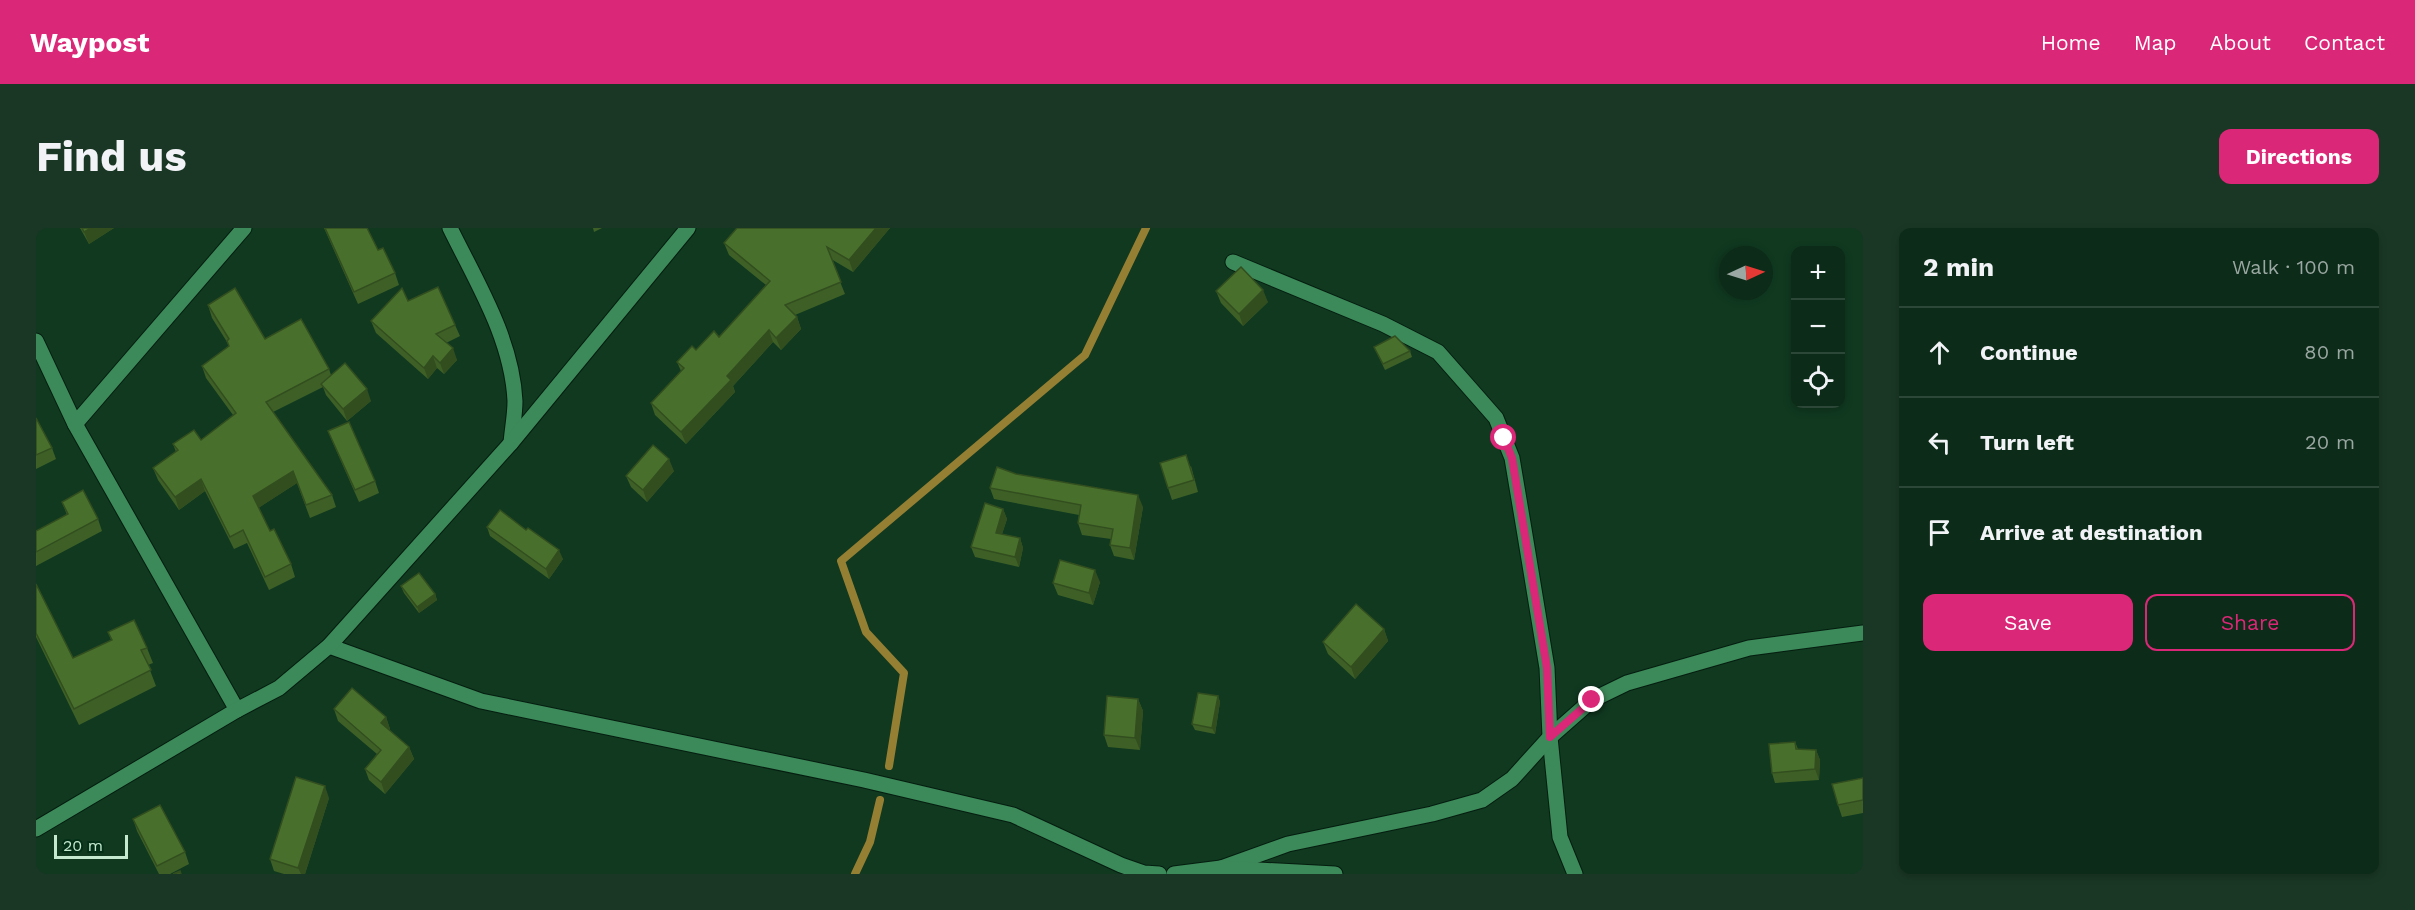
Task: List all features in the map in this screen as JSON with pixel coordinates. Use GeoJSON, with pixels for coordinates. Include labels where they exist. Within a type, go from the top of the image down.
{"type":"FeatureCollection","features":[{"type":"Feature","properties":{"kind":"street"},"geometry":{"type":"LineString","coordinates":[[75,424],[244,228]]}},
{"type":"Feature","properties":{"kind":"street"},"geometry":{"type":"LineString","coordinates":[[450,228],[496,320],[510,366],[515,402],[511,443]]}},
{"type":"Feature","properties":{"kind":"street"},"geometry":{"type":"LineString","coordinates":[[36,829],[237,710],[279,688],[329,646],[511,443],[688,228]]}},
{"type":"Feature","properties":{"kind":"street"},"geometry":{"type":"LineString","coordinates":[[1233,262],[1383,324],[1438,352],[1496,418],[1512,458],[1547,668],[1550,737],[1560,837],[1575,874]]}},
{"type":"Feature","properties":{"kind":"street"},"geometry":{"type":"LineString","coordinates":[[36,341],[75,424],[237,710]]}},
{"type":"Feature","properties":{"kind":"street"},"geometry":{"type":"LineString","coordinates":[[1221,868],[1288,844],[1431,814],[1482,800],[1512,779],[1550,737],[1592,700],[1627,683],[1749,648],[1863,633]]}},
{"type":"Feature","properties":{"kind":"street"},"geometry":{"type":"LineString","coordinates":[[329,646],[481,701],[864,780],[1013,815],[1121,865],[1144,873],[1159,874]]}},
{"type":"Feature","properties":{"kind":"street"},"geometry":{"type":"LineString","coordinates":[[1174,874],[1221,868],[1335,874]]}},
{"type":"Feature","properties":{"kind":"building"},"geometry":{"type":"Polygon","coordinates":[[[325,228],[367,228],[378,250],[383,248],[395,273],[354,292],[325,228]]]}},
{"type":"Feature","properties":{"kind":"building"},"geometry":{"type":"Polygon","coordinates":[[[737,228],[876,228],[849,260],[827,247],[841,282],[785,305],[797,317],[776,338],[769,330],[727,376],[731,380],[681,432],[651,403],[684,368],[677,362],[692,346],[696,350],[714,331],[719,337],[770,281],[724,243],[737,228]]]}},
{"type":"Feature","properties":{"kind":"building"},"geometry":{"type":"Polygon","coordinates":[[[1241,267],[1263,290],[1239,314],[1216,291],[1241,267]]]}},
{"type":"Feature","properties":{"kind":"building"},"geometry":{"type":"Polygon","coordinates":[[[438,287],[455,325],[436,334],[453,348],[440,363],[433,356],[424,368],[371,321],[402,288],[408,301],[438,287]]]}},
{"type":"Feature","properties":{"kind":"building"},"geometry":{"type":"Polygon","coordinates":[[[235,288],[265,339],[301,319],[329,369],[266,402],[332,495],[306,505],[293,471],[253,496],[270,531],[274,529],[291,564],[265,577],[243,530],[230,537],[201,479],[175,497],[153,468],[178,450],[173,444],[194,430],[201,440],[236,413],[202,366],[229,346],[227,341],[229,339],[208,305],[235,288]]]}},
{"type":"Feature","properties":{"kind":"building"},"geometry":{"type":"Polygon","coordinates":[[[1395,336],[1410,351],[1383,364],[1374,347],[1395,336]]]}},
{"type":"Feature","properties":{"kind":"building"},"geometry":{"type":"Polygon","coordinates":[[[345,363],[367,389],[343,409],[321,384],[345,363]]]}},
{"type":"Feature","properties":{"kind":"building"},"geometry":{"type":"Polygon","coordinates":[[[36,418],[52,448],[36,455],[36,418]]]}},
{"type":"Feature","properties":{"kind":"building"},"geometry":{"type":"Polygon","coordinates":[[[349,422],[375,481],[355,490],[328,431],[349,422]]]}},
{"type":"Feature","properties":{"kind":"building"},"geometry":{"type":"Polygon","coordinates":[[[653,445],[669,459],[643,490],[626,476],[653,445]]]}},
{"type":"Feature","properties":{"kind":"building"},"geometry":{"type":"Polygon","coordinates":[[[1186,455],[1194,480],[1168,488],[1160,463],[1186,455]]]}},
{"type":"Feature","properties":{"kind":"building"},"geometry":{"type":"Polygon","coordinates":[[[997,467],[1016,474],[1138,495],[1130,548],[1110,545],[1113,529],[1078,523],[1081,505],[990,488],[997,467]]]}},
{"type":"Feature","properties":{"kind":"building"},"geometry":{"type":"Polygon","coordinates":[[[83,490],[98,519],[36,552],[36,531],[68,514],[62,502],[83,490]]]}},
{"type":"Feature","properties":{"kind":"building"},"geometry":{"type":"Polygon","coordinates":[[[985,503],[1003,509],[996,533],[1020,538],[1015,557],[971,547],[985,503]]]}},
{"type":"Feature","properties":{"kind":"building"},"geometry":{"type":"Polygon","coordinates":[[[500,510],[526,530],[528,528],[559,550],[546,569],[487,527],[500,510]]]}},
{"type":"Feature","properties":{"kind":"building"},"geometry":{"type":"Polygon","coordinates":[[[1060,560],[1095,570],[1089,593],[1053,583],[1060,560]]]}},
{"type":"Feature","properties":{"kind":"building"},"geometry":{"type":"Polygon","coordinates":[[[419,573],[435,594],[417,607],[401,586],[419,573]]]}},
{"type":"Feature","properties":{"kind":"building"},"geometry":{"type":"Polygon","coordinates":[[[36,584],[73,658],[112,640],[108,632],[134,620],[147,648],[141,650],[151,670],[74,709],[36,633],[36,584]]]}},
{"type":"Feature","properties":{"kind":"building"},"geometry":{"type":"Polygon","coordinates":[[[1356,604],[1384,629],[1351,667],[1323,642],[1356,604]]]}},
{"type":"Feature","properties":{"kind":"building"},"geometry":{"type":"Polygon","coordinates":[[[352,688],[386,717],[381,723],[409,747],[381,782],[365,769],[381,750],[334,709],[352,688]]]}},
{"type":"Feature","properties":{"kind":"building"},"geometry":{"type":"Polygon","coordinates":[[[1198,693],[1218,696],[1212,728],[1192,724],[1198,693]]]}},
{"type":"Feature","properties":{"kind":"building"},"geometry":{"type":"Polygon","coordinates":[[[1107,696],[1138,699],[1135,738],[1104,735],[1107,696]]]}},
{"type":"Feature","properties":{"kind":"building"},"geometry":{"type":"Polygon","coordinates":[[[1795,742],[1796,749],[1816,750],[1815,769],[1772,773],[1769,744],[1795,742]]]}},
{"type":"Feature","properties":{"kind":"building"},"geometry":{"type":"Polygon","coordinates":[[[296,777],[325,786],[298,868],[270,859],[296,777]]]}},
{"type":"Feature","properties":{"kind":"building"},"geometry":{"type":"Polygon","coordinates":[[[1863,778],[1863,800],[1838,805],[1832,784],[1863,778]]]}},
{"type":"Feature","properties":{"kind":"building"},"geometry":{"type":"Polygon","coordinates":[[[160,805],[185,852],[157,866],[133,819],[160,805]]]}},
{"type":"Feature","properties":{"kind":"waterway"},"geometry":{"type":"LineString","coordinates":[[889,766],[904,673],[866,632],[841,561],[1085,355],[1146,228]]}},
{"type":"Feature","properties":{"kind":"waterway"},"geometry":{"type":"LineString","coordinates":[[855,874],[870,842],[880,800]]}},
{"type":"Feature","properties":{"kind":"route"},"geometry":{"type":"LineString","coordinates":[[1504,438],[1512,458],[1547,668],[1550,737],[1592,700]]}}]}
